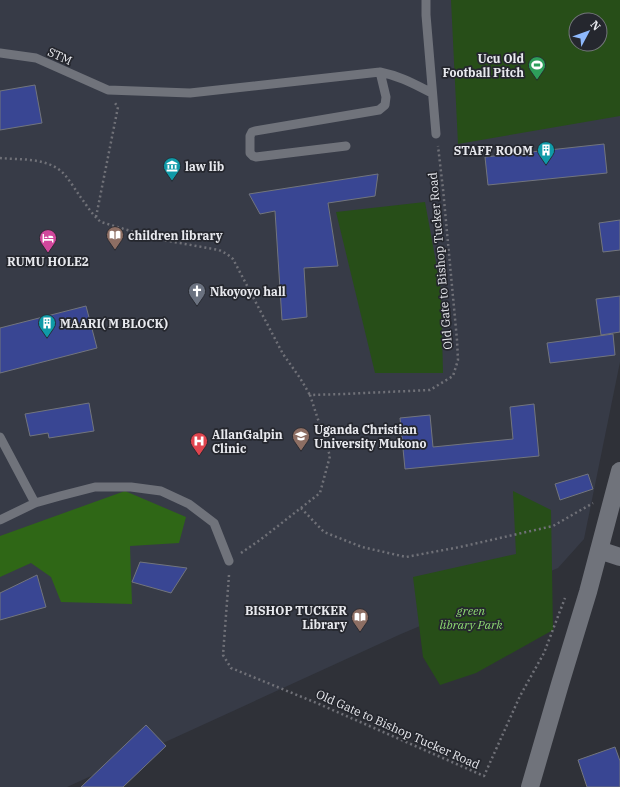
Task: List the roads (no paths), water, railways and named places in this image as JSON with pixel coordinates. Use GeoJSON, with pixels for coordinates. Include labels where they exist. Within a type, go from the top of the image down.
{"type":"FeatureCollection","features":[{"type":"Feature","properties":{"kind":"street"},"geometry":{"type":"LineString","coordinates":[[530,787],[588,592],[620,471]]}},
{"type":"Feature","properties":{"kind":"street"},"geometry":{"type":"LineString","coordinates":[[599,550],[620,557]]}},
{"type":"Feature","properties":{"kind":"lane"},"geometry":{"type":"LineString","coordinates":[[426,0],[436,134]]}},
{"type":"Feature","properties":{"kind":"lane","name":"STM"},"geometry":{"type":"LineString","coordinates":[[0,54],[36,58],[108,90],[190,92],[380,72]]}},
{"type":"Feature","properties":{"kind":"lane"},"geometry":{"type":"LineString","coordinates":[[346,146],[256,158],[250,153],[250,136],[252,132],[255,131],[379,110],[385,105],[386,97],[380,72],[407,80],[432,93]]}},
{"type":"Feature","properties":{"kind":"lane"},"geometry":{"type":"LineString","coordinates":[[0,437],[35,503]]}},
{"type":"Feature","properties":{"kind":"lane"},"geometry":{"type":"LineString","coordinates":[[0,520],[35,503],[95,487],[131,487],[161,491],[189,504],[214,524],[229,561]]}},
{"type":"Feature","properties":{"kind":"place","name":"Ucu Old Football Pitch"},"geometry":{"type":"Point","coordinates":[537,80]}},
{"type":"Feature","properties":{"kind":"place","name":"STAFF ROOM"},"geometry":{"type":"Point","coordinates":[546,165]}},
{"type":"Feature","properties":{"kind":"place","name":"law lib"},"geometry":{"type":"Point","coordinates":[172,181]}},
{"type":"Feature","properties":{"kind":"place","name":"children library"},"geometry":{"type":"Point","coordinates":[115,250]}},
{"type":"Feature","properties":{"kind":"place","name":"RUMU HOLE2"},"geometry":{"type":"Point","coordinates":[48,253]}},
{"type":"Feature","properties":{"kind":"place","name":"Nkoyoyo hall"},"geometry":{"type":"Point","coordinates":[197,306]}},
{"type":"Feature","properties":{"kind":"place","name":"MAARI( M BLOCK)"},"geometry":{"type":"Point","coordinates":[47,338]}},
{"type":"Feature","properties":{"kind":"place","name":"Uganda Christian University Mukono"},"geometry":{"type":"Point","coordinates":[301,451]}},
{"type":"Feature","properties":{"kind":"place","name":"AllanGalpin Clinic"},"geometry":{"type":"Point","coordinates":[199,456]}},
{"type":"Feature","properties":{"kind":"place","name":"BISHOP TUCKER Library"},"geometry":{"type":"Point","coordinates":[360,632]}},
{"type":"Feature","properties":{"kind":"park label","name":"green library Park"},"geometry":{"type":"Point","coordinates":[471,617]}}]}
